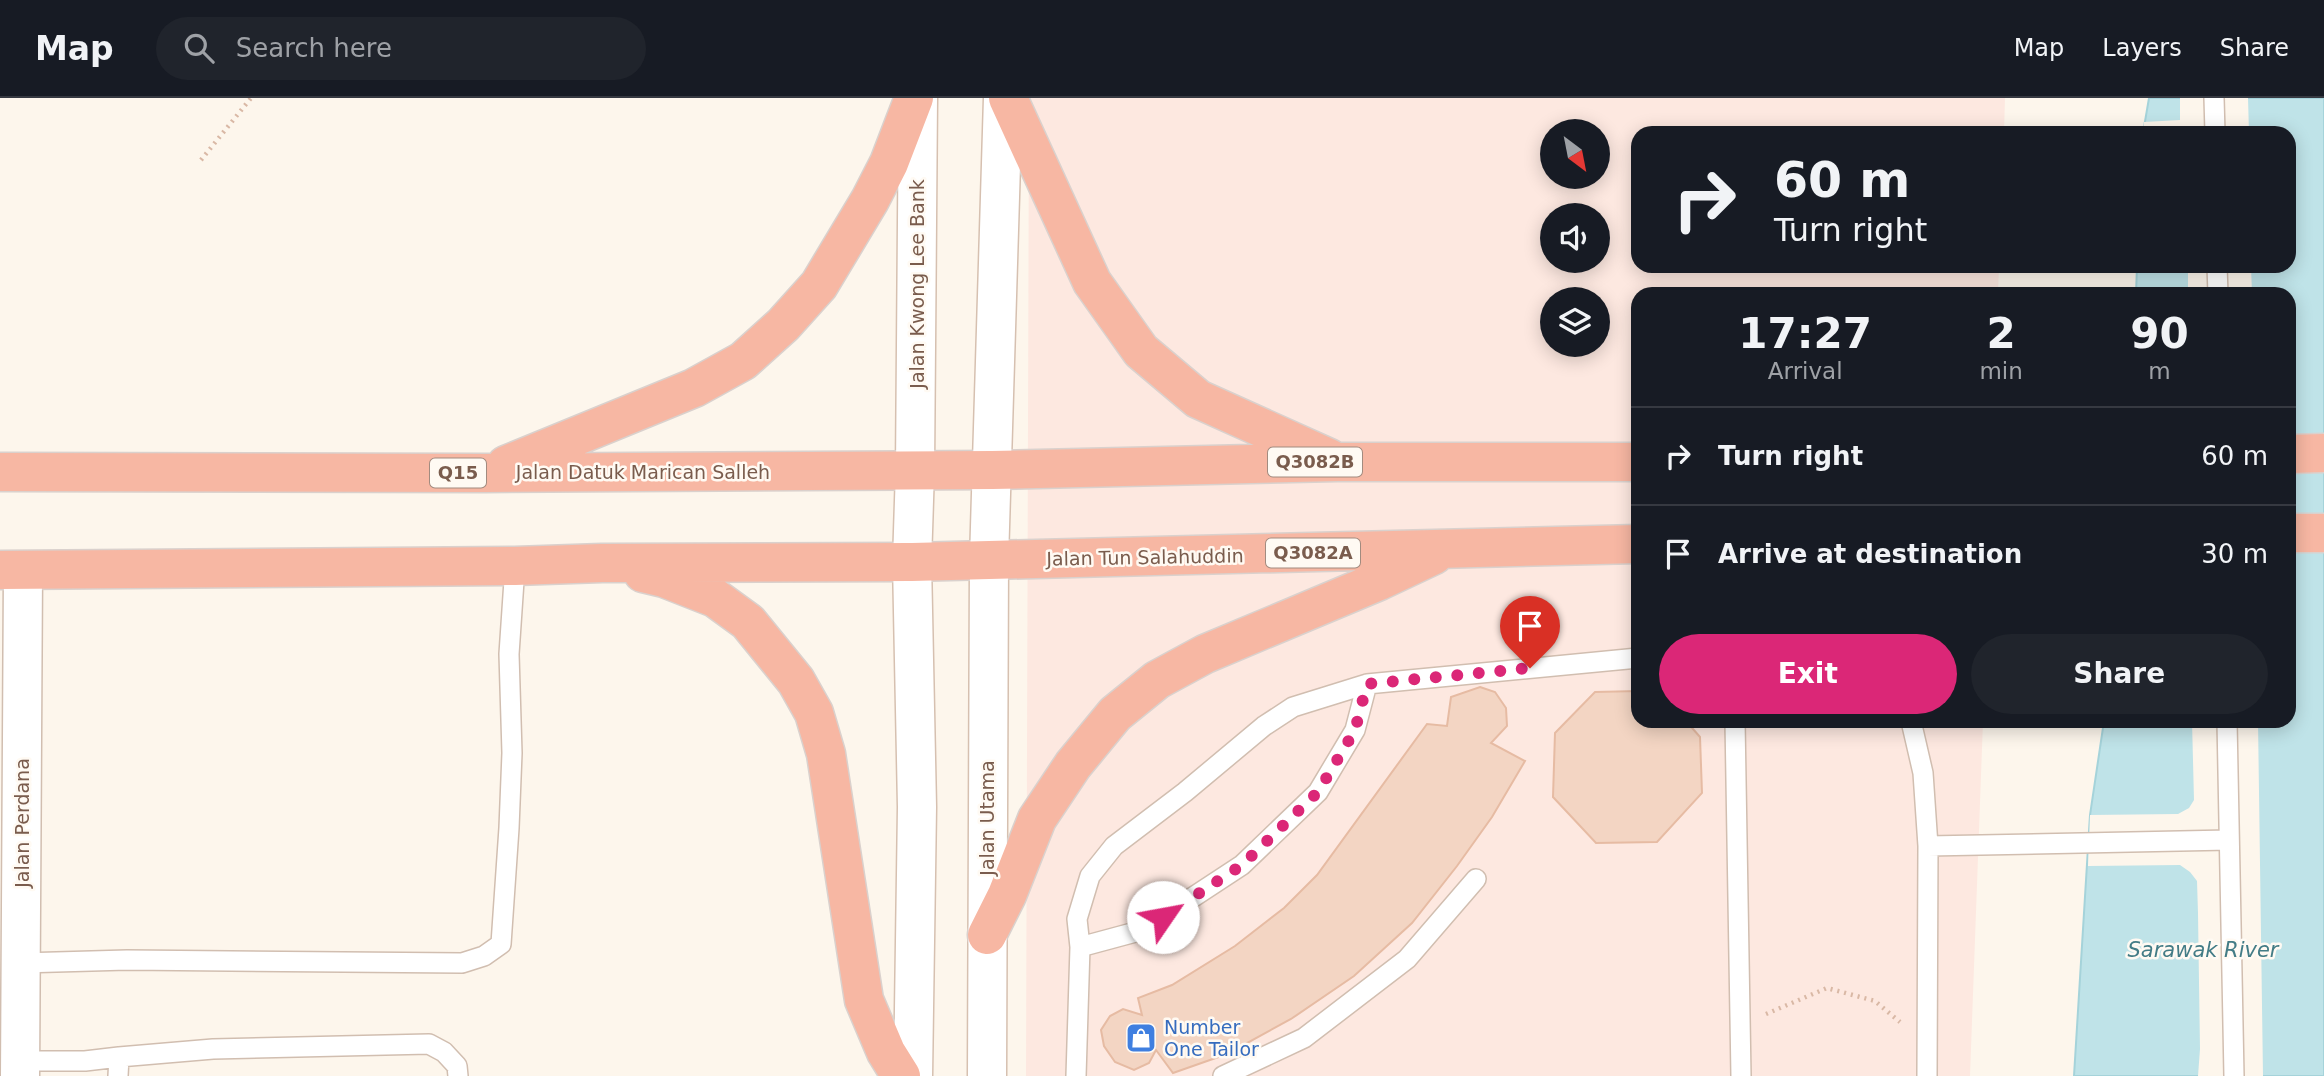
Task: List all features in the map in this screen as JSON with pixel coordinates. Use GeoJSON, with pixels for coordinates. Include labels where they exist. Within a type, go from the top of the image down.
{"type":"FeatureCollection","features":[{"type":"Feature","properties":{"kind":"highway"},"geometry":{"type":"LineString","coordinates":[[485,473],[694,388],[743,361],[783,325],[818,285],[880,181],[916,98]]}},
{"type":"Feature","properties":{"kind":"highway"},"geometry":{"type":"LineString","coordinates":[[1006,98],[1092,282],[1140,351],[1198,399],[1337,462]]}},
{"type":"Feature","properties":{"kind":"highway"},"geometry":{"type":"LineString","coordinates":[[2296,454],[2324,453]]}},
{"type":"Feature","properties":{"kind":"highway","name":"Q3082B"},"geometry":{"type":"LineString","coordinates":[[992,470],[1337,462],[1631,462]]}},
{"type":"Feature","properties":{"kind":"highway","name":"Jalan Datuk Marican Salleh"},"geometry":{"type":"LineString","coordinates":[[0,472],[992,470]]}},
{"type":"Feature","properties":{"kind":"highway"},"geometry":{"type":"LineString","coordinates":[[2296,533],[2324,533]]}},
{"type":"Feature","properties":{"kind":"highway","name":"Jalan Tun Salahuddin"},"geometry":{"type":"LineString","coordinates":[[989,560],[1631,544]]}},
{"type":"Feature","properties":{"kind":"highway"},"geometry":{"type":"LineString","coordinates":[[987,934],[1007,895],[1037,819],[1073,765],[1115,714],[1157,680],[1205,654],[1446,550]]}},
{"type":"Feature","properties":{"kind":"highway"},"geometry":{"type":"LineString","coordinates":[[11,571],[989,560]]}},
{"type":"Feature","properties":{"kind":"highway"},"geometry":{"type":"LineString","coordinates":[[602,563],[664,578],[715,598],[748,622],[796,681],[814,713],[827,754],[864,1000],[886,1052],[901,1076]]}},
{"type":"Feature","properties":{"kind":"main road","name":"Jalan Kwong Lee Bank"},"geometry":{"type":"LineString","coordinates":[[912,562],[915,470],[916,98]]}},
{"type":"Feature","properties":{"kind":"main road"},"geometry":{"type":"LineString","coordinates":[[992,470],[1006,98]]}},
{"type":"Feature","properties":{"kind":"main road","name":"Jalan Utama"},"geometry":{"type":"LineString","coordinates":[[987,1076],[989,560],[992,470]]}},
{"type":"Feature","properties":{"kind":"main road"},"geometry":{"type":"LineString","coordinates":[[912,562],[917,807],[913,1076]]}},
{"type":"Feature","properties":{"kind":"main road","name":"Jalan Perdana"},"geometry":{"type":"LineString","coordinates":[[11,571],[21,963],[20,1069]]}},
{"type":"Feature","properties":{"kind":"lane"},"geometry":{"type":"LineString","coordinates":[[2214,98],[2215,126]]}},
{"type":"Feature","properties":{"kind":"lane"},"geometry":{"type":"LineString","coordinates":[[21,963],[127,960],[462,963],[484,956],[501,944],[510,815],[512,753],[509,654],[515,566]]}},
{"type":"Feature","properties":{"kind":"lane"},"geometry":{"type":"LineString","coordinates":[[1076,1076],[1080,947],[1077,919],[1090,876],[1114,846],[1264,726],[1293,707],[1367,684],[1631,659]]}},
{"type":"Feature","properties":{"kind":"lane"},"geometry":{"type":"LineString","coordinates":[[1080,947],[1143,930],[1242,865],[1318,792],[1355,730],[1367,684]]}},
{"type":"Feature","properties":{"kind":"lane"},"geometry":{"type":"LineString","coordinates":[[1735,728],[1741,1076]]}},
{"type":"Feature","properties":{"kind":"lane"},"geometry":{"type":"LineString","coordinates":[[1913,728],[1923,773],[1928,846],[1927,1076]]}},
{"type":"Feature","properties":{"kind":"lane"},"geometry":{"type":"LineString","coordinates":[[2227,728],[2234,1076]]}},
{"type":"Feature","properties":{"kind":"lane"},"geometry":{"type":"LineString","coordinates":[[1928,846],[2229,840]]}},
{"type":"Feature","properties":{"kind":"lane"},"geometry":{"type":"LineString","coordinates":[[1223,1076],[1304,1038],[1407,959],[1476,879]]}},
{"type":"Feature","properties":{"kind":"lane"},"geometry":{"type":"LineString","coordinates":[[20,1069],[119,1067],[213,1049],[429,1044],[444,1052],[457,1066],[457,1076]]}},
{"type":"Feature","properties":{"kind":"path"},"geometry":{"type":"LineString","coordinates":[[201,160],[251,98]]}},
{"type":"Feature","properties":{"kind":"path"},"geometry":{"type":"LineString","coordinates":[[1739,1026],[1826,988],[1875,1001],[1927,1046]]}},
{"type":"Feature","properties":{"kind":"shaded area"},"geometry":{"type":"Polygon","coordinates":[[[1029,98],[2005,98],[2004,126],[1631,126],[1631,273],[1999,273],[1998,287],[1631,287],[1631,728],[1983,728],[1970,1076],[1026,1076],[1029,98]]]}},
{"type":"Feature","properties":{"kind":"water","name":"Sarawak River"},"geometry":{"type":"Polygon","coordinates":[[[2149,98],[2324,98],[2324,1076],[2074,1076],[2090,815],[2103,728],[2296,728],[2296,287],[2136,287],[2137,273],[2296,273],[2296,126],[2144,126],[2149,98]]]}},
{"type":"Feature","properties":{"kind":"pier"},"geometry":{"type":"Polygon","coordinates":[[[2180,98],[2248,98],[2249,126],[2144,126],[2144,122],[2180,120],[2180,98]]]}},
{"type":"Feature","properties":{"kind":"pier"},"geometry":{"type":"Polygon","coordinates":[[[2188,273],[2251,273],[2252,287],[2188,287],[2188,273]]]}},
{"type":"Feature","properties":{"kind":"pier"},"geometry":{"type":"Polygon","coordinates":[[[2192,728],[2258,728],[2263,1076],[2198,1076],[2200,1049],[2197,881],[2190,872],[2180,865],[2088,866],[2090,815],[2178,814],[2189,808],[2194,800],[2192,728]]]}},
{"type":"Feature","properties":{"kind":"building"},"geometry":{"type":"Polygon","coordinates":[[[1480,687],[1495,692],[1506,708],[1507,726],[1491,743],[1525,761],[1492,817],[1412,923],[1354,976],[1291,1019],[1227,1054],[1173,1073],[1156,1050],[1149,1063],[1134,1070],[1115,1062],[1104,1046],[1101,1030],[1110,1016],[1123,1009],[1142,1015],[1138,998],[1172,985],[1235,946],[1284,908],[1317,875],[1427,724],[1447,726],[1451,697],[1480,687]]]}},
{"type":"Feature","properties":{"kind":"building"},"geometry":{"type":"Polygon","coordinates":[[[1631,691],[1631,728],[1692,728],[1700,737],[1702,793],[1657,842],[1596,843],[1553,797],[1555,733],[1595,692],[1631,691]]]}},
{"type":"Feature","properties":{"kind":"place","name":"Number One Tailor"},"geometry":{"type":"Point","coordinates":[1141,1038]}},
{"type":"Feature","properties":{"kind":"route"},"geometry":{"type":"LineString","coordinates":[[1163,917],[1242,865],[1318,792],[1355,730],[1367,684],[1530,668]]}}]}
